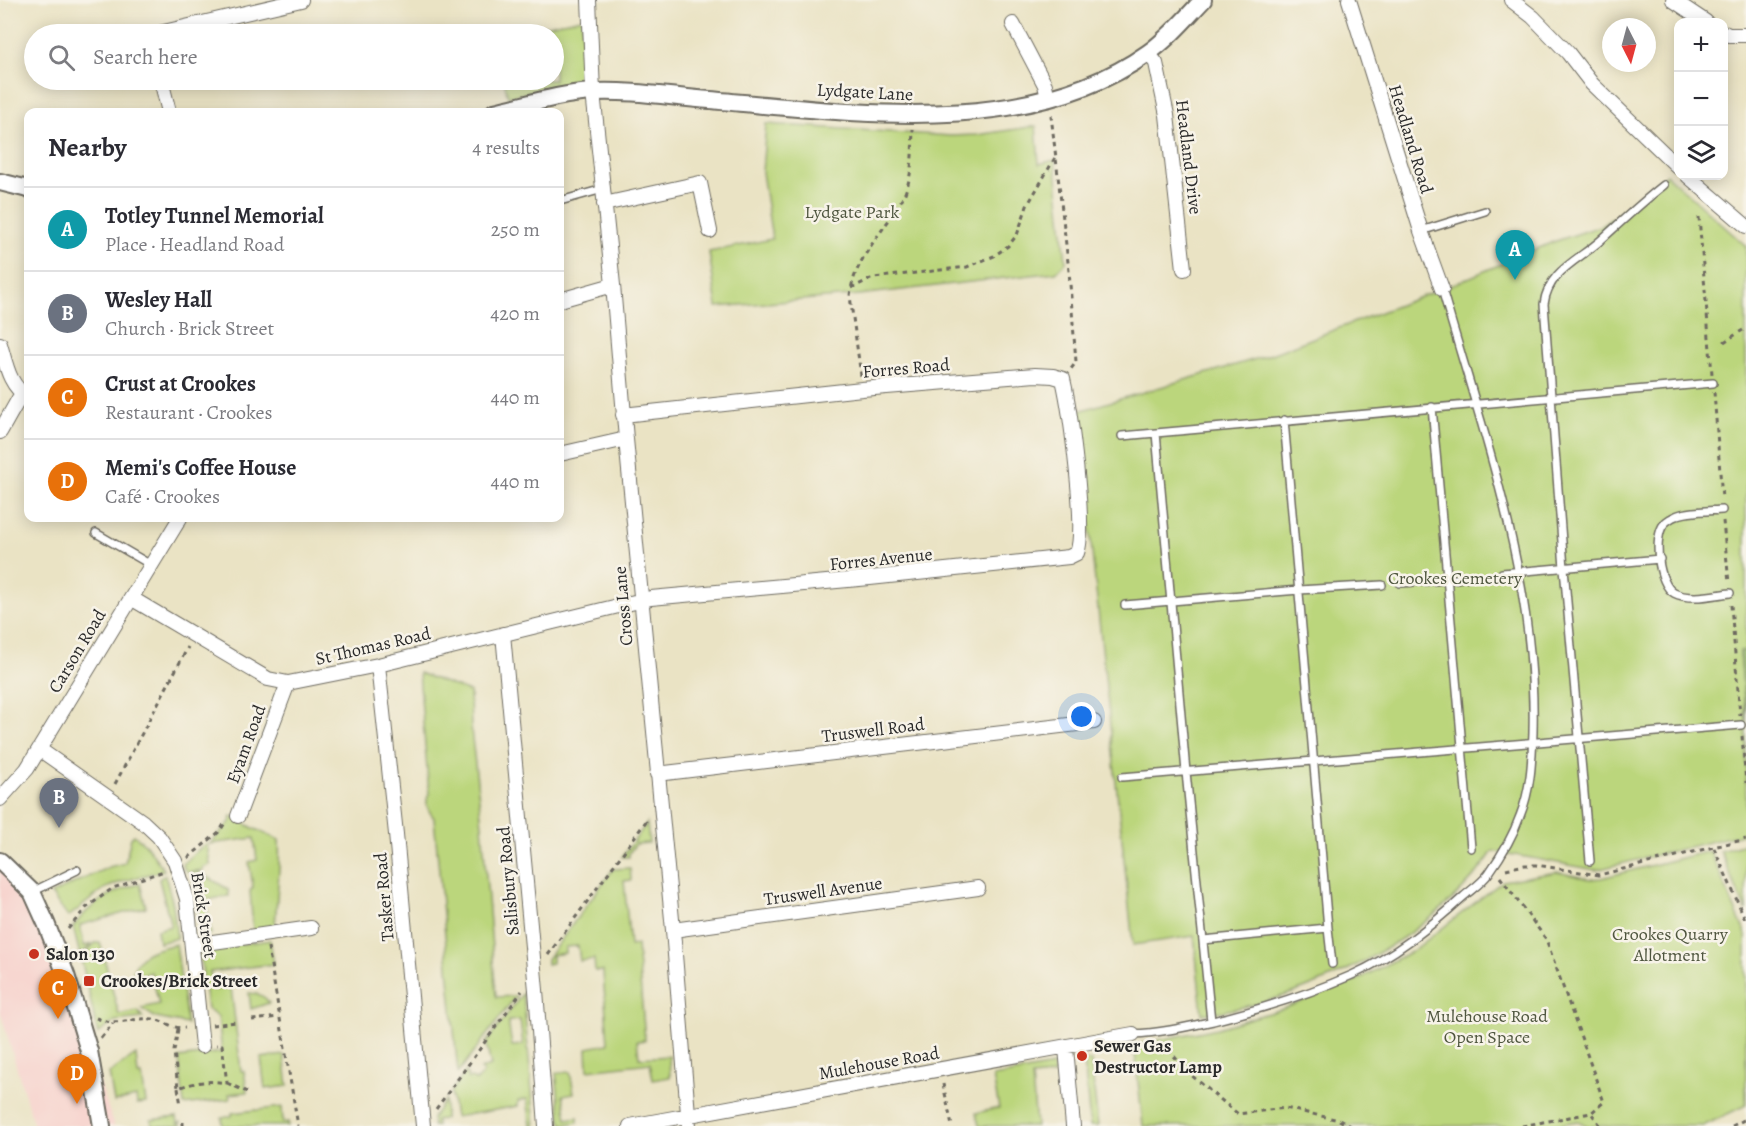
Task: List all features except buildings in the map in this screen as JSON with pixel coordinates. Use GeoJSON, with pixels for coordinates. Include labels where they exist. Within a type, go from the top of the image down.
{"type":"FeatureCollection","features":[{"type":"Feature","properties":{"kind":"street"},"geometry":{"type":"LineString","coordinates":[[198,24],[301,0]]}},
{"type":"Feature","properties":{"kind":"street","name":"Cross Lane"},"geometry":{"type":"LineString","coordinates":[[589,0],[592,92],[613,285],[673,930],[688,1121]]}},
{"type":"Feature","properties":{"kind":"street","name":"Lydgate Lane"},"geometry":{"type":"LineString","coordinates":[[512,108],[592,92],[648,94],[858,114],[914,115],[995,108],[1048,98],[1081,88],[1106,77],[1148,53],[1203,0]]}},
{"type":"Feature","properties":{"kind":"street","name":"Headland Road"},"geometry":{"type":"LineString","coordinates":[[1349,0],[1421,231],[1442,289]]}},
{"type":"Feature","properties":{"kind":"street"},"geometry":{"type":"LineString","coordinates":[[1511,0],[1533,17],[1568,53],[1592,84],[1674,163]]}},
{"type":"Feature","properties":{"kind":"street"},"geometry":{"type":"LineString","coordinates":[[1673,0],[1700,18]]}},
{"type":"Feature","properties":{"kind":"street"},"geometry":{"type":"LineString","coordinates":[[1013,24],[1045,85],[1048,98]]}},
{"type":"Feature","properties":{"kind":"street"},"geometry":{"type":"LineString","coordinates":[[1728,35],[1746,35]]}},
{"type":"Feature","properties":{"kind":"street","name":"Headland Drive"},"geometry":{"type":"LineString","coordinates":[[1148,53],[1156,63],[1167,115],[1184,269]]}},
{"type":"Feature","properties":{"kind":"street"},"geometry":{"type":"LineString","coordinates":[[164,90],[168,108]]}},
{"type":"Feature","properties":{"kind":"street"},"geometry":{"type":"LineString","coordinates":[[1693,180],[1746,226]]}},
{"type":"Feature","properties":{"kind":"street"},"geometry":{"type":"LineString","coordinates":[[0,182],[24,188]]}},
{"type":"Feature","properties":{"kind":"street"},"geometry":{"type":"LineString","coordinates":[[604,204],[700,183],[710,231]]}},
{"type":"Feature","properties":{"kind":"street"},"geometry":{"type":"LineString","coordinates":[[564,299],[613,285]]}},
{"type":"Feature","properties":{"kind":"street"},"geometry":{"type":"LineString","coordinates":[[0,344],[5,375],[24,394]]}},
{"type":"Feature","properties":{"kind":"street","name":"Forres Road"},"geometry":{"type":"LineString","coordinates":[[624,415],[862,389],[1035,375],[1053,375],[1063,379]]}},
{"type":"Feature","properties":{"kind":"street","name":"Forres Avenue"},"geometry":{"type":"LineString","coordinates":[[641,600],[1069,557],[1077,553],[1080,544],[1079,507],[1068,398],[1063,379]]}},
{"type":"Feature","properties":{"kind":"street"},"geometry":{"type":"LineString","coordinates":[[0,432],[24,396]]}},
{"type":"Feature","properties":{"kind":"street"},"geometry":{"type":"LineString","coordinates":[[564,453],[626,439]]}},
{"type":"Feature","properties":{"kind":"street","name":"Carson Road"},"geometry":{"type":"LineString","coordinates":[[0,799],[23,773],[39,749],[178,522]]}},
{"type":"Feature","properties":{"kind":"street","name":"St Thomas Road"},"geometry":{"type":"LineString","coordinates":[[131,598],[268,679],[288,683],[378,665],[641,600]]}},
{"type":"Feature","properties":{"kind":"street","name":"Salisbury Road"},"geometry":{"type":"LineString","coordinates":[[503,634],[536,990],[546,1126]]}},
{"type":"Feature","properties":{"kind":"street","name":"Tasker Road"},"geometry":{"type":"LineString","coordinates":[[378,665],[422,1121]]}},
{"type":"Feature","properties":{"kind":"street","name":"Eyam Road"},"geometry":{"type":"LineString","coordinates":[[237,816],[288,683]]}},
{"type":"Feature","properties":{"kind":"street","name":"Truswell Road"},"geometry":{"type":"LineString","coordinates":[[657,774],[1094,722]]}},
{"type":"Feature","properties":{"kind":"street","name":"Brick Street"},"geometry":{"type":"LineString","coordinates":[[39,749],[154,831],[168,849],[177,867],[187,899],[202,1046]]}},
{"type":"Feature","properties":{"kind":"street"},"geometry":{"type":"LineString","coordinates":[[0,861],[32,892],[41,909],[66,975],[88,1051],[102,1126]]}},
{"type":"Feature","properties":{"kind":"street","name":"Truswell Avenue"},"geometry":{"type":"LineString","coordinates":[[673,930],[978,888]]}},
{"type":"Feature","properties":{"kind":"street"},"geometry":{"type":"LineString","coordinates":[[192,945],[311,928]]}},
{"type":"Feature","properties":{"kind":"street","name":"Mulehouse Road"},"geometry":{"type":"LineString","coordinates":[[630,1126],[688,1121],[1133,1034]]}},
{"type":"Feature","properties":{"kind":"street"},"geometry":{"type":"LineString","coordinates":[[1066,1048],[1073,1126]]}},
{"type":"Feature","properties":{"kind":"lane"},"geometry":{"type":"LineString","coordinates":[[1590,861],[1544,304],[1550,286],[1571,262],[1600,242],[1633,209],[1664,185]]}},
{"type":"Feature","properties":{"kind":"lane"},"geometry":{"type":"LineString","coordinates":[[564,200],[603,189]]}},
{"type":"Feature","properties":{"kind":"lane"},"geometry":{"type":"LineString","coordinates":[[1421,231],[1485,211]]}},
{"type":"Feature","properties":{"kind":"lane"},"geometry":{"type":"LineString","coordinates":[[1133,1034],[1157,1033],[1250,1012],[1302,996],[1376,964],[1424,932],[1487,875],[1509,842],[1521,814],[1531,781],[1532,676],[1517,570],[1496,475],[1442,289]]}},
{"type":"Feature","properties":{"kind":"lane"},"geometry":{"type":"LineString","coordinates":[[1122,436],[1713,382]]}},
{"type":"Feature","properties":{"kind":"lane"},"geometry":{"type":"LineString","coordinates":[[1432,407],[1471,848]]}},
{"type":"Feature","properties":{"kind":"lane"},"geometry":{"type":"LineString","coordinates":[[1284,420],[1332,964]]}},
{"type":"Feature","properties":{"kind":"lane"},"geometry":{"type":"LineString","coordinates":[[1156,433],[1211,1021]]}},
{"type":"Feature","properties":{"kind":"lane"},"geometry":{"type":"LineString","coordinates":[[1722,510],[1678,515],[1664,524],[1658,542],[1662,578],[1672,592],[1689,597],[1730,593]]}},
{"type":"Feature","properties":{"kind":"lane"},"geometry":{"type":"LineString","coordinates":[[96,533],[152,565]]}},
{"type":"Feature","properties":{"kind":"lane"},"geometry":{"type":"LineString","coordinates":[[1502,573],[1660,559]]}},
{"type":"Feature","properties":{"kind":"lane"},"geometry":{"type":"LineString","coordinates":[[1400,583],[1476,576]]}},
{"type":"Feature","properties":{"kind":"lane"},"geometry":{"type":"LineString","coordinates":[[1125,605],[1382,585]]}},
{"type":"Feature","properties":{"kind":"lane"},"geometry":{"type":"LineString","coordinates":[[1122,777],[1741,725]]}},
{"type":"Feature","properties":{"kind":"lane"},"geometry":{"type":"LineString","coordinates":[[32,892],[77,870]]}},
{"type":"Feature","properties":{"kind":"lane"},"geometry":{"type":"LineString","coordinates":[[1203,940],[1328,928]]}},
{"type":"Feature","properties":{"kind":"path"},"geometry":{"type":"LineString","coordinates":[[1048,98],[1057,154],[1076,362],[1063,379]]}},
{"type":"Feature","properties":{"kind":"path"},"geometry":{"type":"LineString","coordinates":[[862,389],[850,288],[860,264],[897,209],[906,191],[913,147],[914,115]]}},
{"type":"Feature","properties":{"kind":"path"},"geometry":{"type":"LineString","coordinates":[[850,288],[873,278],[967,267],[994,256],[1008,246],[1017,235],[1027,206],[1057,154]]}},
{"type":"Feature","properties":{"kind":"path"},"geometry":{"type":"LineString","coordinates":[[1724,342],[1746,328]]}},
{"type":"Feature","properties":{"kind":"path"},"geometry":{"type":"LineString","coordinates":[[108,797],[194,635]]}},
{"type":"Feature","properties":{"kind":"path"},"geometry":{"type":"LineString","coordinates":[[69,929],[86,908],[113,888],[177,867],[220,831],[230,813],[237,816]]}},
{"type":"Feature","properties":{"kind":"path"},"geometry":{"type":"LineString","coordinates":[[533,958],[546,957],[647,820],[661,819]]}},
{"type":"Feature","properties":{"kind":"path"},"geometry":{"type":"LineString","coordinates":[[1487,875],[1525,865],[1599,874],[1746,839]]}},
{"type":"Feature","properties":{"kind":"path"},"geometry":{"type":"LineString","coordinates":[[1714,848],[1746,921]]}},
{"type":"Feature","properties":{"kind":"path"},"geometry":{"type":"LineString","coordinates":[[1497,872],[1546,939],[1604,1102],[1591,1113],[1522,1126]]}},
{"type":"Feature","properties":{"kind":"path"},"geometry":{"type":"LineString","coordinates":[[267,934],[298,1126]]}},
{"type":"Feature","properties":{"kind":"path"},"geometry":{"type":"LineString","coordinates":[[422,1121],[431,1116],[522,991],[536,990]]}},
{"type":"Feature","properties":{"kind":"path"},"geometry":{"type":"LineString","coordinates":[[92,1016],[114,1023],[151,1019],[165,1022],[178,1029],[236,1022]]}},
{"type":"Feature","properties":{"kind":"path"},"geometry":{"type":"LineString","coordinates":[[252,1020],[279,1017]]}},
{"type":"Feature","properties":{"kind":"path"},"geometry":{"type":"LineString","coordinates":[[98,1041],[114,1023]]}},
{"type":"Feature","properties":{"kind":"path"},"geometry":{"type":"LineString","coordinates":[[178,1029],[174,1051],[181,1105]]}},
{"type":"Feature","properties":{"kind":"path"},"geometry":{"type":"LineString","coordinates":[[1157,1033],[1165,1047],[1191,1075],[1238,1114],[1285,1108],[1339,1120],[1350,1126]]}},
{"type":"Feature","properties":{"kind":"path"},"geometry":{"type":"LineString","coordinates":[[202,1046],[222,1045],[227,1083]]}},
{"type":"Feature","properties":{"kind":"path"},"geometry":{"type":"LineString","coordinates":[[940,1070],[952,1126]]}},
{"type":"Feature","properties":{"kind":"path"},"geometry":{"type":"LineString","coordinates":[[178,1088],[195,1082],[212,1080],[227,1083],[247,1092]]}},
{"type":"Feature","properties":{"kind":"path"},"geometry":{"type":"LineString","coordinates":[[1591,1113],[1601,1126]]}},
{"type":"Feature","properties":{"kind":"path"},"geometry":{"type":"LineString","coordinates":[[1732,1126],[1746,1119]]}},
{"type":"Feature","properties":{"kind":"path"},"geometry":{"type":"LineString","coordinates":[[1738,1123],[1746,1124]]}},
{"type":"Feature","properties":{"kind":"shaded area"},"geometry":{"type":"Polygon","coordinates":[[[0,863],[32,892],[75,1007],[114,1126],[34,1126],[0,1011],[0,863]]]}},
{"type":"Feature","properties":{"kind":"green space"},"geometry":{"type":"Polygon","coordinates":[[[582,18],[582,77],[579,82],[564,85],[564,24],[553,24],[582,18]]]}},
{"type":"Feature","properties":{"kind":"green space"},"geometry":{"type":"Polygon","coordinates":[[[506,90],[541,90],[508,97],[506,90]]]}},
{"type":"Feature","properties":{"kind":"green space","name":"Lydgate Park"},"geometry":{"type":"Polygon","coordinates":[[[766,124],[951,136],[977,135],[1036,126],[1039,164],[1055,160],[1066,262],[1056,272],[850,296],[717,307],[709,252],[772,239],[762,172],[766,124]]]}},
{"type":"Feature","properties":{"kind":"green space","name":"Crookes Cemetery"},"geometry":{"type":"Polygon","coordinates":[[[1666,174],[1746,246],[1746,651],[1740,652],[1746,721],[1746,833],[1596,870],[1493,851],[1472,878],[1447,904],[1418,927],[1353,967],[1319,983],[1285,995],[1239,1008],[1202,1014],[1194,936],[1133,945],[1079,411],[1266,356],[1454,284],[1553,242],[1601,226],[1632,204],[1666,174]]]}},
{"type":"Feature","properties":{"kind":"green space"},"geometry":{"type":"Polygon","coordinates":[[[1740,651],[1746,651],[1746,721],[1740,651]]]}},
{"type":"Feature","properties":{"kind":"green space"},"geometry":{"type":"Polygon","coordinates":[[[419,673],[470,692],[471,729],[482,825],[496,997],[516,996],[458,1073],[434,818],[427,804],[429,794],[419,673]]]}},
{"type":"Feature","properties":{"kind":"green space"},"geometry":{"type":"Polygon","coordinates":[[[232,816],[279,840],[275,929],[253,931],[250,891],[253,887],[249,862],[257,860],[254,838],[210,844],[230,822],[232,816]]]}},
{"type":"Feature","properties":{"kind":"green space"},"geometry":{"type":"Polygon","coordinates":[[[647,823],[649,843],[636,844],[629,853],[629,857],[622,857],[647,823]]]}},
{"type":"Feature","properties":{"kind":"green space"},"geometry":{"type":"Polygon","coordinates":[[[134,835],[146,845],[164,870],[104,889],[68,917],[51,894],[109,867],[125,863],[131,838],[134,835]]]}},
{"type":"Feature","properties":{"kind":"green space"},"geometry":{"type":"Polygon","coordinates":[[[207,844],[210,865],[203,867],[203,870],[188,872],[184,869],[183,864],[207,844]]]}},
{"type":"Feature","properties":{"kind":"green space","name":"Crookes Quarry Allotment"},"geometry":{"type":"Polygon","coordinates":[[[1746,844],[1746,911],[1720,851],[1746,844]]]}},
{"type":"Feature","properties":{"kind":"green space","name":"Mulehouse Road Open Space"},"geometry":{"type":"Polygon","coordinates":[[[1710,851],[1746,935],[1746,1105],[1703,1126],[1588,1126],[1578,1121],[1551,1126],[1143,1126],[1134,1045],[1218,1028],[1282,1009],[1353,982],[1414,950],[1503,881],[1557,872],[1590,879],[1601,878],[1710,851]]]}},
{"type":"Feature","properties":{"kind":"green space"},"geometry":{"type":"Polygon","coordinates":[[[630,868],[631,880],[624,881],[630,946],[637,945],[645,1040],[637,1041],[639,1058],[669,1056],[670,1077],[653,1080],[650,1063],[588,1070],[587,1048],[608,1044],[603,971],[595,971],[594,959],[580,961],[578,946],[565,947],[565,953],[552,955],[552,963],[547,964],[547,959],[613,869],[630,868]]]}},
{"type":"Feature","properties":{"kind":"green space"},"geometry":{"type":"Polygon","coordinates":[[[199,872],[228,889],[229,896],[206,900],[211,934],[204,935],[200,932],[192,873],[199,872]]]}},
{"type":"Feature","properties":{"kind":"green space"},"geometry":{"type":"Polygon","coordinates":[[[165,875],[173,904],[177,938],[159,943],[157,930],[171,926],[159,879],[165,875]]]}},
{"type":"Feature","properties":{"kind":"green space"},"geometry":{"type":"Polygon","coordinates":[[[140,884],[146,907],[80,925],[84,946],[92,944],[80,955],[73,927],[102,899],[140,884]]]}},
{"type":"Feature","properties":{"kind":"green space"},"geometry":{"type":"Polygon","coordinates":[[[270,940],[274,964],[210,972],[213,990],[231,987],[241,1071],[244,1071],[247,1092],[229,1094],[230,1099],[184,1105],[179,1058],[222,1052],[218,1017],[207,1009],[200,950],[270,940]]]}},
{"type":"Feature","properties":{"kind":"green space"},"geometry":{"type":"Polygon","coordinates":[[[100,942],[119,1015],[138,1011],[143,1018],[115,1021],[98,1034],[81,958],[95,943],[100,942]]]}},
{"type":"Feature","properties":{"kind":"green space"},"geometry":{"type":"Polygon","coordinates":[[[176,944],[187,1024],[156,1018],[141,1008],[159,1004],[151,972],[132,977],[137,962],[147,953],[176,944]]]}},
{"type":"Feature","properties":{"kind":"green space"},"geometry":{"type":"Polygon","coordinates":[[[249,993],[258,994],[269,1003],[251,1009],[249,993]]]}},
{"type":"Feature","properties":{"kind":"green space"},"geometry":{"type":"Polygon","coordinates":[[[523,993],[535,1126],[531,1126],[527,1099],[518,1101],[518,1106],[455,1117],[451,1092],[466,1071],[468,1079],[477,1081],[484,1072],[481,1069],[491,1066],[486,1043],[523,993]],[[520,1020],[508,1021],[512,1046],[523,1045],[520,1020]]]}},
{"type":"Feature","properties":{"kind":"green space"},"geometry":{"type":"Polygon","coordinates":[[[136,1055],[138,1075],[142,1075],[146,1103],[137,1104],[136,1097],[114,1102],[109,1073],[136,1055]]]}},
{"type":"Feature","properties":{"kind":"green space"},"geometry":{"type":"Polygon","coordinates":[[[284,1055],[288,1086],[265,1089],[261,1058],[284,1055]]]}},
{"type":"Feature","properties":{"kind":"green space"},"geometry":{"type":"Polygon","coordinates":[[[1084,1060],[1091,1061],[1098,1126],[1090,1126],[1084,1060]]]}},
{"type":"Feature","properties":{"kind":"green space"},"geometry":{"type":"Polygon","coordinates":[[[1053,1066],[1054,1075],[1032,1077],[1036,1126],[979,1126],[976,1113],[999,1108],[993,1077],[1053,1066]]]}},
{"type":"Feature","properties":{"kind":"green space"},"geometry":{"type":"Polygon","coordinates":[[[570,1072],[574,1093],[563,1095],[567,1119],[578,1117],[578,1122],[564,1125],[561,1121],[556,1073],[570,1072]]]}},
{"type":"Feature","properties":{"kind":"green space"},"geometry":{"type":"Polygon","coordinates":[[[445,1100],[445,1119],[436,1120],[437,1126],[433,1126],[432,1118],[445,1100]]]}},
{"type":"Feature","properties":{"kind":"green space"},"geometry":{"type":"Polygon","coordinates":[[[282,1107],[283,1123],[288,1122],[288,1126],[223,1126],[222,1118],[232,1116],[232,1113],[282,1107]]]}},
{"type":"Feature","properties":{"kind":"green space"},"geometry":{"type":"Polygon","coordinates":[[[177,1117],[181,1126],[152,1126],[151,1120],[177,1117]]]}},
{"type":"Feature","properties":{"kind":"place","name":"Totley Tunnel Memorial"},"geometry":{"type":"Point","coordinates":[1515,280]}},
{"type":"Feature","properties":{"kind":"place","name":"Wesley Hall"},"geometry":{"type":"Point","coordinates":[59,828]}},
{"type":"Feature","properties":{"kind":"place","name":"Salon 130"},"geometry":{"type":"Point","coordinates":[34,954]}},
{"type":"Feature","properties":{"kind":"place","name":"Crookes/Brick Street"},"geometry":{"type":"Point","coordinates":[89,981]}},
{"type":"Feature","properties":{"kind":"place","name":"Crust at Crookes"},"geometry":{"type":"Point","coordinates":[58,1019]}},
{"type":"Feature","properties":{"kind":"place","name":"Sewer Gas Destructor Lamp"},"geometry":{"type":"Point","coordinates":[1082,1056]}},
{"type":"Feature","properties":{"kind":"place","name":"Memi's Coffee House"},"geometry":{"type":"Point","coordinates":[77,1104]}}]}
